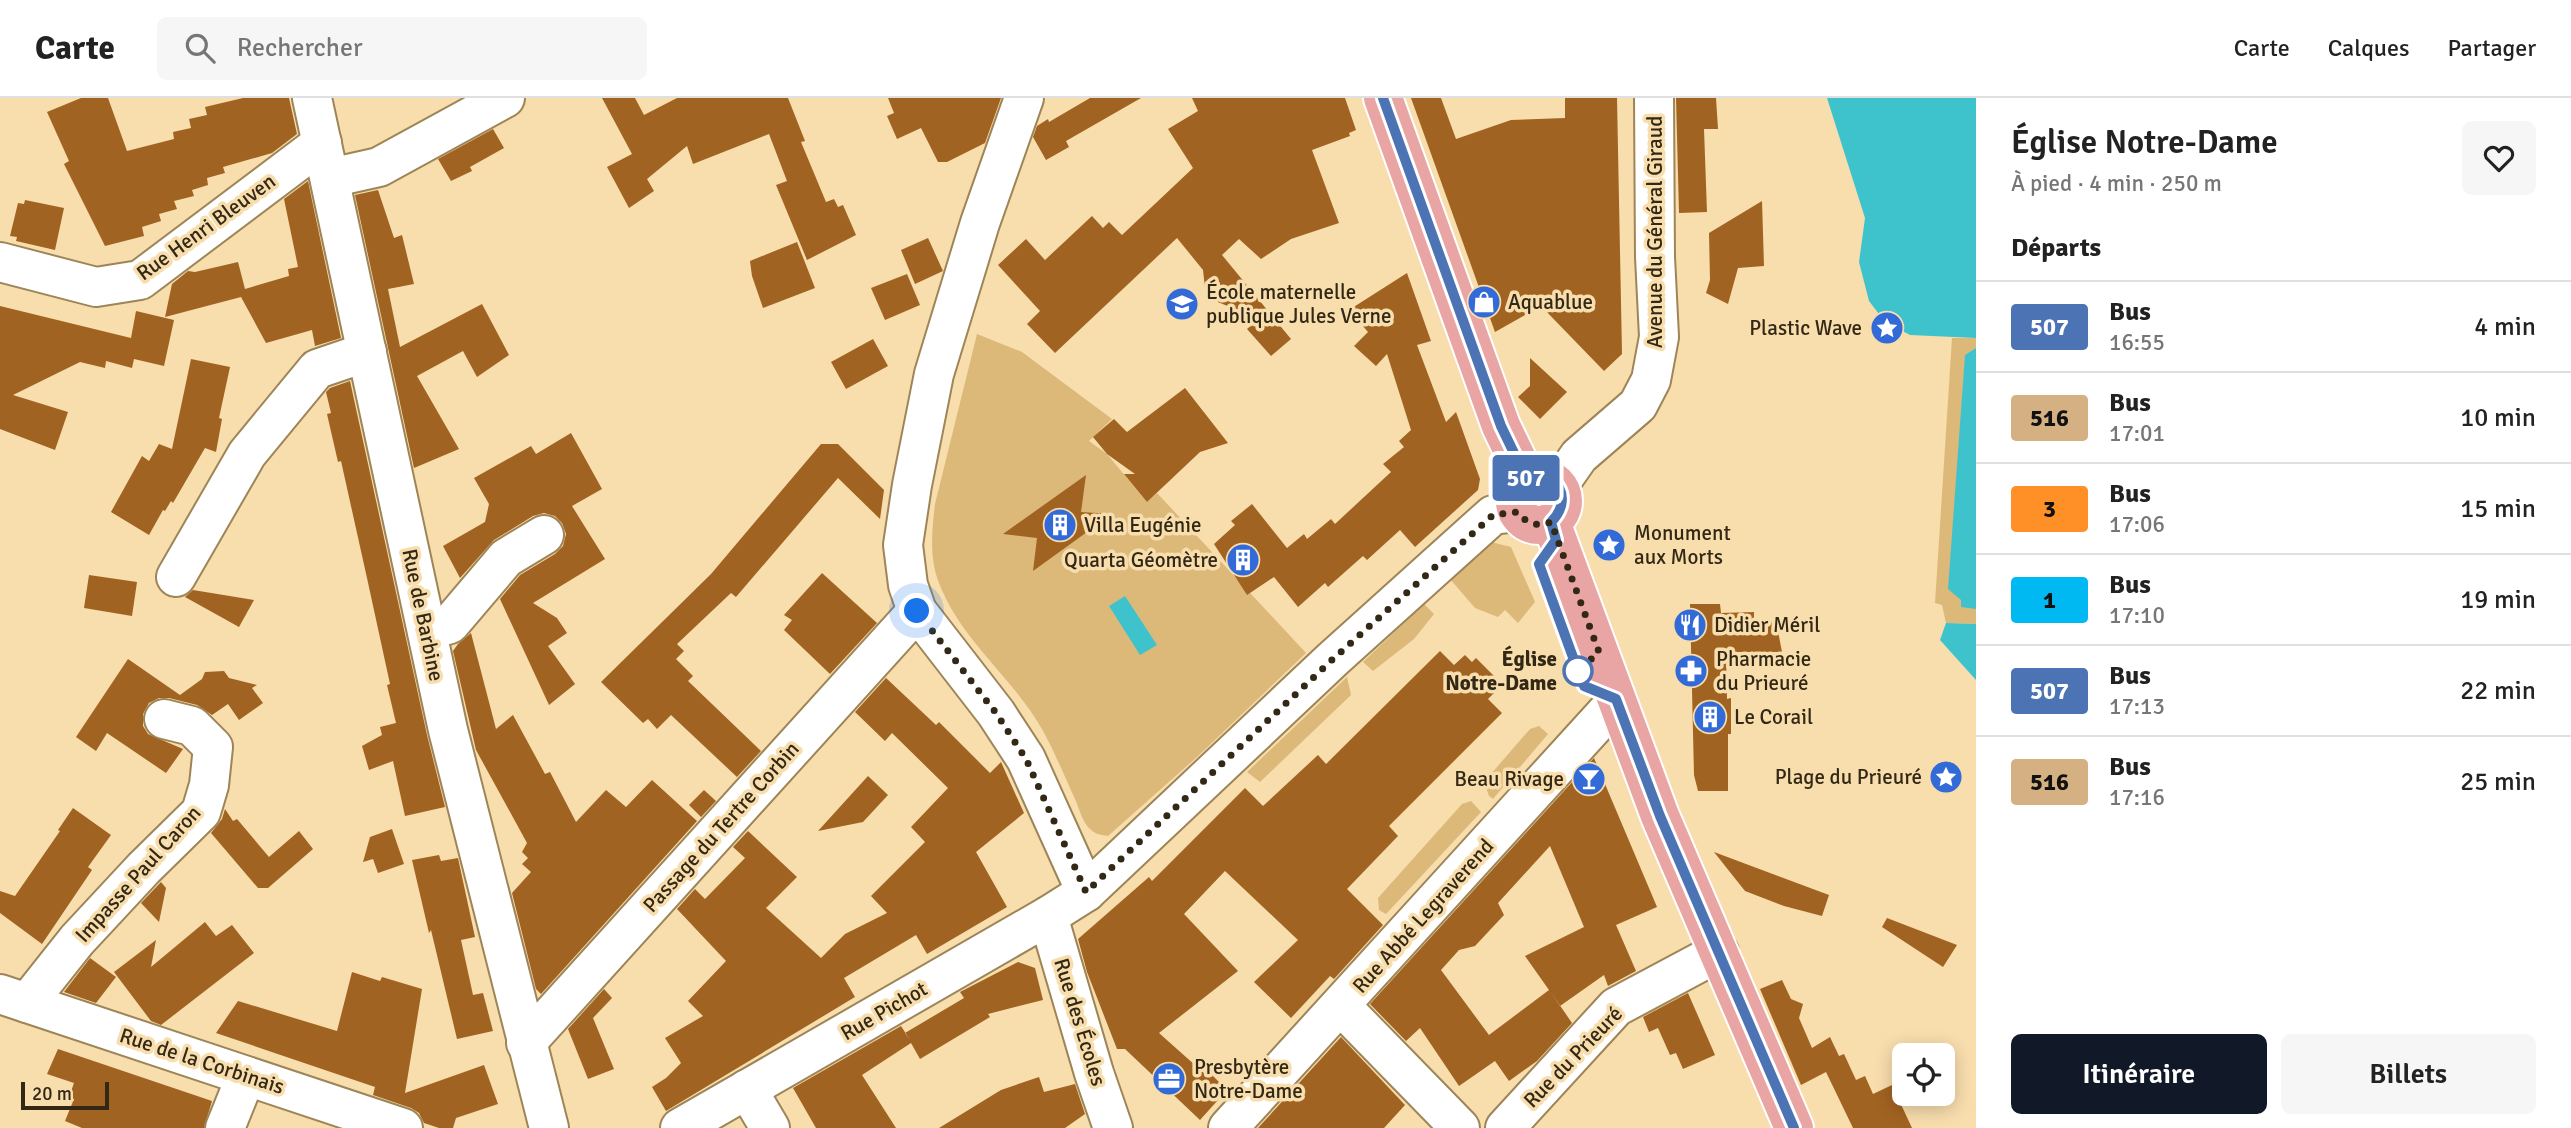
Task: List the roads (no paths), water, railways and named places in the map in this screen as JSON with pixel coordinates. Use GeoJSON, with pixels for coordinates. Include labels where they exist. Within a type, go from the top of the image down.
{"type":"FeatureCollection","features":[{"type":"Feature","properties":{"kind":"main road"},"geometry":{"type":"LineString","coordinates":[[1383,98],[1501,426],[1542,508],[1660,816],[1794,1128]]}},
{"type":"Feature","properties":{"kind":"street","name":"Rue de Barbine"},"geometry":{"type":"LineString","coordinates":[[312,98],[448,730],[549,1128]]}},
{"type":"Feature","properties":{"kind":"street"},"geometry":{"type":"LineString","coordinates":[[326,160],[379,167],[505,98]]}},
{"type":"Feature","properties":{"kind":"street"},"geometry":{"type":"LineString","coordinates":[[1024,98],[980,223],[934,374],[902,545],[908,585],[917,611],[996,713],[1026,759],[1086,892]]}},
{"type":"Feature","properties":{"kind":"street","name":"Avenue du Général Giraud"},"geometry":{"type":"LineString","coordinates":[[1542,508],[1579,456],[1638,405],[1651,380],[1659,337],[1655,257],[1654,98]]}},
{"type":"Feature","properties":{"kind":"street","name":"Rue Henri Bleuven"},"geometry":{"type":"LineString","coordinates":[[0,262],[96,287],[141,280],[326,160]]}},
{"type":"Feature","properties":{"kind":"street"},"geometry":{"type":"LineString","coordinates":[[176,577],[247,454],[317,369],[367,352]]}},
{"type":"Feature","properties":{"kind":"street","name":"Rue Pichot"},"geometry":{"type":"LineString","coordinates":[[680,1128],[1086,892],[1333,659],[1493,515],[1542,508]]}},
{"type":"Feature","properties":{"kind":"street"},"geometry":{"type":"LineString","coordinates":[[427,631],[450,624],[506,558],[544,535]]}},
{"type":"Feature","properties":{"kind":"street","name":"Passage du Tertre Corbin"},"geometry":{"type":"LineString","coordinates":[[526,1043],[917,611]]}},
{"type":"Feature","properties":{"kind":"street","name":"Rue Abbé Legraverend"},"geometry":{"type":"LineString","coordinates":[[1228,1128],[1616,702]]}},
{"type":"Feature","properties":{"kind":"street","name":"Impasse Paul Caron"},"geometry":{"type":"LineString","coordinates":[[14,999],[77,940],[201,812],[209,785],[212,747],[192,726],[164,719]]}},
{"type":"Feature","properties":{"kind":"street","name":"Rue des Écoles"},"geometry":{"type":"LineString","coordinates":[[1048,916],[1112,1128]]}},
{"type":"Feature","properties":{"kind":"street","name":"Rue du Prieuré"},"geometry":{"type":"LineString","coordinates":[[1505,1128],[1616,1007],[1719,952]]}},
{"type":"Feature","properties":{"kind":"street","name":"Rue de la Corbinais"},"geometry":{"type":"LineString","coordinates":[[14,999],[404,1128]]}},
{"type":"Feature","properties":{"kind":"street"},"geometry":{"type":"LineString","coordinates":[[1341,1006],[1460,1128]]}},
{"type":"Feature","properties":{"kind":"street"},"geometry":{"type":"LineString","coordinates":[[225,1128],[247,1076]]}},
{"type":"Feature","properties":{"kind":"street"},"geometry":{"type":"LineString","coordinates":[[747,1089],[770,1128]]}},
{"type":"Feature","properties":{"kind":"water"},"geometry":{"type":"Polygon","coordinates":[[[1827,98],[1976,98],[1976,338],[1910,335],[1885,322],[1869,301],[1859,262],[1865,218],[1827,98]]]}},
{"type":"Feature","properties":{"kind":"water"},"geometry":{"type":"Polygon","coordinates":[[[1976,348],[1976,609],[1961,607],[1961,600],[1948,589],[1965,355],[1976,348]]]}},
{"type":"Feature","properties":{"kind":"water"},"geometry":{"type":"Polygon","coordinates":[[[1125,596],[1157,645],[1140,655],[1109,606],[1125,596]]]}},
{"type":"Feature","properties":{"kind":"water"},"geometry":{"type":"Polygon","coordinates":[[[1946,623],[1976,624],[1976,680],[1940,640],[1946,623]]]}},
{"type":"Feature","properties":{"kind":"place","name":"Aquablue"},"geometry":{"type":"Point","coordinates":[1484,302]}},
{"type":"Feature","properties":{"kind":"place","name":"École maternelle publique Jules Verne"},"geometry":{"type":"Point","coordinates":[1182,304]}},
{"type":"Feature","properties":{"kind":"place","name":"Plastic Wave"},"geometry":{"type":"Point","coordinates":[1887,328]}},
{"type":"Feature","properties":{"kind":"place","name":"Villa Eugénie"},"geometry":{"type":"Point","coordinates":[1060,525]}},
{"type":"Feature","properties":{"kind":"place","name":"Monument aux Morts"},"geometry":{"type":"Point","coordinates":[1609,545]}},
{"type":"Feature","properties":{"kind":"place","name":"Quarta Géomètre"},"geometry":{"type":"Point","coordinates":[1243,560]}},
{"type":"Feature","properties":{"kind":"place","name":"Didier Méril"},"geometry":{"type":"Point","coordinates":[1690,625]}},
{"type":"Feature","properties":{"kind":"place","name":"Église Notre-Dame"},"geometry":{"type":"Point","coordinates":[1578,671]}},
{"type":"Feature","properties":{"kind":"place","name":"Pharmacie du Prieuré"},"geometry":{"type":"Point","coordinates":[1691,671]}},
{"type":"Feature","properties":{"kind":"place","name":"Le Corail"},"geometry":{"type":"Point","coordinates":[1710,717]}},
{"type":"Feature","properties":{"kind":"place","name":"Plage du Prieuré"},"geometry":{"type":"Point","coordinates":[1946,777]}},
{"type":"Feature","properties":{"kind":"place","name":"Beau Rivage"},"geometry":{"type":"Point","coordinates":[1589,779]}},
{"type":"Feature","properties":{"kind":"place","name":"Presbytère Notre-Dame"},"geometry":{"type":"Point","coordinates":[1169,1079]}}]}
